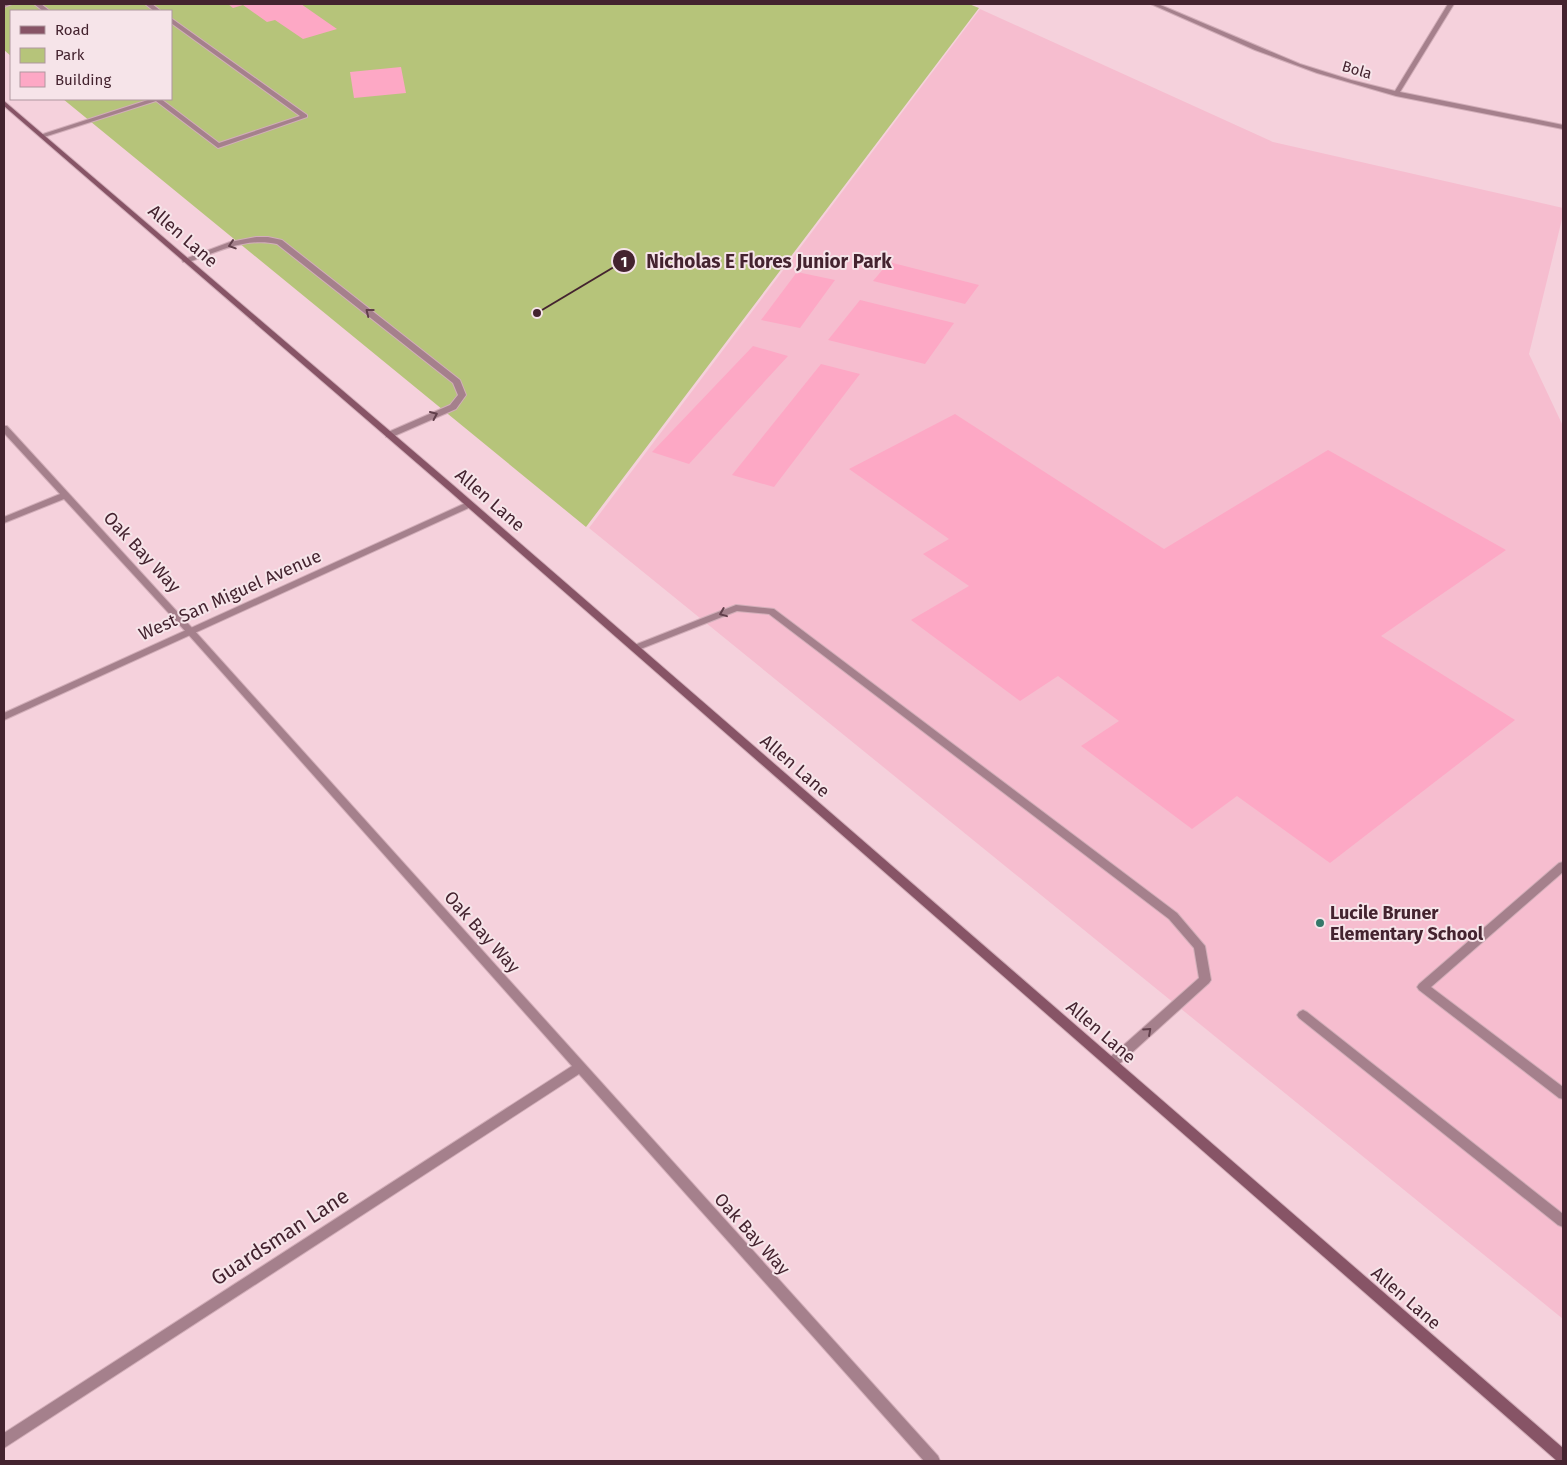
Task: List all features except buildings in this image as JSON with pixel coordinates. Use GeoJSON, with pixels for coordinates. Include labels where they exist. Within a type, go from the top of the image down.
{"type":"FeatureCollection","features":[{"type":"Feature","properties":{"kind":"main road","name":"Allen Lane"},"geometry":{"type":"LineString","coordinates":[[4,103],[470,504],[1563,1456]]}},
{"type":"Feature","properties":{"kind":"street"},"geometry":{"type":"LineString","coordinates":[[4,5],[9,4]]}},
{"type":"Feature","properties":{"kind":"street","name":"Bola"},"geometry":{"type":"LineString","coordinates":[[1154,4],[1273,55],[1318,72],[1396,94],[1563,127]]}},
{"type":"Feature","properties":{"kind":"street"},"geometry":{"type":"LineString","coordinates":[[1396,94],[1451,4]]}},
{"type":"Feature","properties":{"kind":"street"},"geometry":{"type":"LineString","coordinates":[[158,100],[218,146],[305,116],[172,21]]}},
{"type":"Feature","properties":{"kind":"street"},"geometry":{"type":"LineString","coordinates":[[42,136],[154,100]]}},
{"type":"Feature","properties":{"kind":"street"},"geometry":{"type":"LineString","coordinates":[[186,260],[252,239],[267,238],[279,242],[456,382],[462,395],[453,407],[389,435]]}},
{"type":"Feature","properties":{"kind":"street","name":"Oak Bay Way"},"geometry":{"type":"LineString","coordinates":[[4,428],[190,631],[933,1461]]}},
{"type":"Feature","properties":{"kind":"street"},"geometry":{"type":"LineString","coordinates":[[4,520],[66,495]]}},
{"type":"Feature","properties":{"kind":"street","name":"West San Miguel Avenue"},"geometry":{"type":"LineString","coordinates":[[4,717],[470,504]]}},
{"type":"Feature","properties":{"kind":"street"},"geometry":{"type":"LineString","coordinates":[[635,648],[736,608],[771,611],[1172,916],[1198,946],[1205,980],[1112,1063]]}},
{"type":"Feature","properties":{"kind":"street"},"geometry":{"type":"LineString","coordinates":[[1563,866],[1423,987],[1563,1094]]}},
{"type":"Feature","properties":{"kind":"street"},"geometry":{"type":"LineString","coordinates":[[1303,1016],[1563,1221]]}},
{"type":"Feature","properties":{"kind":"street","name":"Guardsman Lane"},"geometry":{"type":"LineString","coordinates":[[4,1441],[579,1067]]}},
{"type":"Feature","properties":{"kind":"shaded area","name":"Lucile Bruner Elementary School"},"geometry":{"type":"Polygon","coordinates":[[[980,9],[1273,142],[1563,208],[1563,215],[1529,354],[1563,426],[1563,1319],[589,528],[980,9]]]}},
{"type":"Feature","properties":{"kind":"green space"},"geometry":{"type":"Polygon","coordinates":[[[4,4],[969,4],[979,8],[586,527],[64,100],[172,100],[172,10],[10,10],[10,55],[4,50],[4,4]]]}},
{"type":"Feature","properties":{"kind":"place","name":"Nicholas E Flores Junior Park"},"geometry":{"type":"Point","coordinates":[537,313]}},
{"type":"Feature","properties":{"kind":"place","name":"Lucile Bruner Elementary School"},"geometry":{"type":"Point","coordinates":[1320,923]}}]}
